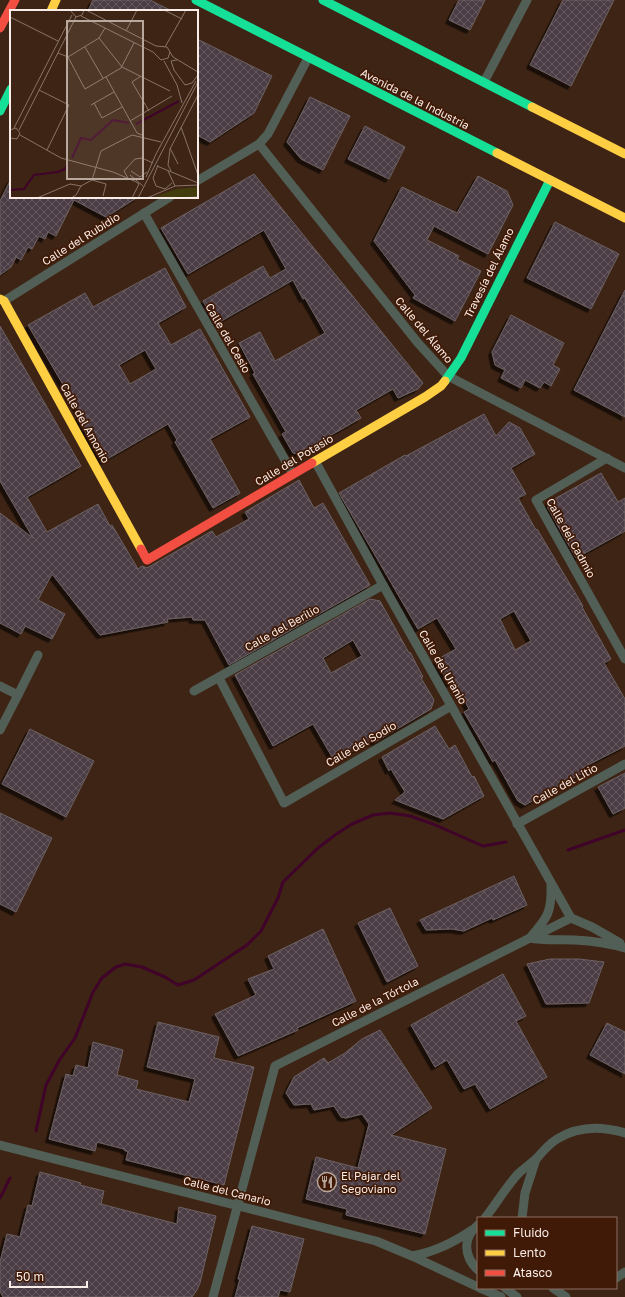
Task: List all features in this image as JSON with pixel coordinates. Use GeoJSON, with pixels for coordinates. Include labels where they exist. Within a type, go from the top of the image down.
{"type":"FeatureCollection","features":[{"type":"Feature","properties":{"kind":"street"},"geometry":{"type":"LineString","coordinates":[[0,28],[15,0]]}},
{"type":"Feature","properties":{"kind":"street"},"geometry":{"type":"LineString","coordinates":[[51,10],[56,0]]}},
{"type":"Feature","properties":{"kind":"street","name":"Avenida de la Industria"},"geometry":{"type":"LineString","coordinates":[[196,0],[625,218]]}},
{"type":"Feature","properties":{"kind":"street"},"geometry":{"type":"LineString","coordinates":[[323,0],[625,154]]}},
{"type":"Feature","properties":{"kind":"street"},"geometry":{"type":"LineString","coordinates":[[484,82],[527,0]]}},
{"type":"Feature","properties":{"kind":"street"},"geometry":{"type":"LineString","coordinates":[[198,180],[259,144],[268,134],[308,58]]}},
{"type":"Feature","properties":{"kind":"street"},"geometry":{"type":"LineString","coordinates":[[0,111],[10,91]]}},
{"type":"Feature","properties":{"kind":"street","name":"Calle del Álamo"},"geometry":{"type":"LineString","coordinates":[[259,144],[418,343],[448,376],[625,468]]}},
{"type":"Feature","properties":{"kind":"street","name":"Travesía del Álamo"},"geometry":{"type":"LineString","coordinates":[[448,376],[461,358],[550,180]]}},
{"type":"Feature","properties":{"kind":"street","name":"Calle del Rubidio"},"geometry":{"type":"LineString","coordinates":[[2,300],[168,198]]}},
{"type":"Feature","properties":{"kind":"street","name":"Calle del Cesio"},"geometry":{"type":"LineString","coordinates":[[144,213],[293,474]]}},
{"type":"Feature","properties":{"kind":"street","name":"Calle del Amonio"},"geometry":{"type":"LineString","coordinates":[[2,300],[147,560]]}},
{"type":"Feature","properties":{"kind":"street","name":"Calle del Potasio"},"geometry":{"type":"LineString","coordinates":[[147,560],[425,397],[441,386],[448,376]]}},
{"type":"Feature","properties":{"kind":"street","name":"Calle del Cadmio"},"geometry":{"type":"LineString","coordinates":[[607,458],[536,500],[625,659]]}},
{"type":"Feature","properties":{"kind":"street","name":"Calle del Uranio"},"geometry":{"type":"LineString","coordinates":[[315,462],[571,918]]}},
{"type":"Feature","properties":{"kind":"street","name":"Calle del Berilio"},"geometry":{"type":"LineString","coordinates":[[194,691],[383,585]]}},
{"type":"Feature","properties":{"kind":"street"},"geometry":{"type":"LineString","coordinates":[[0,730],[38,655]]}},
{"type":"Feature","properties":{"kind":"street","name":"Calle del Sodio"},"geometry":{"type":"LineString","coordinates":[[219,678],[284,803],[451,706]]}},
{"type":"Feature","properties":{"kind":"street"},"geometry":{"type":"LineString","coordinates":[[0,686],[18,695]]}},
{"type":"Feature","properties":{"kind":"street","name":"Calle del Litio"},"geometry":{"type":"LineString","coordinates":[[517,824],[625,764]]}},
{"type":"Feature","properties":{"kind":"street"},"geometry":{"type":"LineString","coordinates":[[530,938],[549,914],[552,901],[551,884]]}},
{"type":"Feature","properties":{"kind":"street"},"geometry":{"type":"LineString","coordinates":[[571,918],[592,927],[625,947]]}},
{"type":"Feature","properties":{"kind":"street","name":"Calle de la Tórtola"},"geometry":{"type":"LineString","coordinates":[[214,1297],[275,1066],[571,918]]}},
{"type":"Feature","properties":{"kind":"street"},"geometry":{"type":"LineString","coordinates":[[530,938],[544,940],[602,942],[625,947]]}},
{"type":"Feature","properties":{"kind":"street"},"geometry":{"type":"LineString","coordinates":[[486,1217],[518,1175],[537,1158],[544,1149],[557,1139],[575,1131],[589,1128],[604,1128],[625,1133]]}},
{"type":"Feature","properties":{"kind":"street","name":"Calle del Canario"},"geometry":{"type":"LineString","coordinates":[[0,1145],[376,1241],[445,1271],[477,1287]]}},
{"type":"Feature","properties":{"kind":"street"},"geometry":{"type":"LineString","coordinates":[[522,1217],[525,1193],[537,1158]]}},
{"type":"Feature","properties":{"kind":"street"},"geometry":{"type":"LineString","coordinates":[[412,1256],[443,1248],[455,1242],[475,1227]]}},
{"type":"Feature","properties":{"kind":"street"},"geometry":{"type":"LineString","coordinates":[[475,1227],[468,1238],[467,1251],[472,1264],[477,1269]]}},
{"type":"Feature","properties":{"kind":"street","name":"Calle del Canario"},"geometry":{"type":"LineString","coordinates":[[445,1271],[469,1280],[477,1280]]}},
{"type":"Feature","properties":{"kind":"street","name":"Calle del Canario"},"geometry":{"type":"LineString","coordinates":[[483,1289],[497,1293]]}},
{"type":"Feature","properties":{"kind":"street"},"geometry":{"type":"LineString","coordinates":[[506,1289],[517,1297]]}},
{"type":"Feature","properties":{"kind":"street"},"geometry":{"type":"LineString","coordinates":[[555,1289],[566,1297]]}},
{"type":"Feature","properties":{"kind":"building"},"geometry":{"type":"Polygon","coordinates":[[[93,0],[150,0],[170,10],[88,10],[93,0]]]}},
{"type":"Feature","properties":{"kind":"building"},"geometry":{"type":"Polygon","coordinates":[[[459,0],[485,0],[470,30],[449,20],[459,0]]]}},
{"type":"Feature","properties":{"kind":"building"},"geometry":{"type":"Polygon","coordinates":[[[563,0],[614,0],[571,86],[530,65],[563,0]]]}},
{"type":"Feature","properties":{"kind":"building"},"geometry":{"type":"Polygon","coordinates":[[[198,39],[272,76],[254,113],[210,142],[198,136],[198,39]]]}},
{"type":"Feature","properties":{"kind":"building"},"geometry":{"type":"Polygon","coordinates":[[[310,97],[350,116],[323,170],[301,159],[287,142],[310,97]]]}},
{"type":"Feature","properties":{"kind":"building"},"geometry":{"type":"Polygon","coordinates":[[[365,126],[405,147],[389,179],[348,159],[365,126]]]}},
{"type":"Feature","properties":{"kind":"building"},"geometry":{"type":"Polygon","coordinates":[[[254,174],[423,383],[418,389],[398,398],[393,389],[356,410],[361,418],[298,454],[293,453],[282,434],[286,432],[253,374],[255,373],[239,343],[260,332],[275,361],[325,333],[305,298],[303,299],[293,280],[216,324],[203,301],[263,266],[270,278],[286,269],[264,230],[188,274],[161,228],[254,174]]]}},
{"type":"Feature","properties":{"kind":"building"},"geometry":{"type":"Polygon","coordinates":[[[478,176],[507,191],[513,205],[488,254],[434,226],[427,240],[459,256],[457,259],[481,271],[455,321],[413,298],[415,295],[374,241],[402,187],[457,213],[478,176]]]}},
{"type":"Feature","properties":{"kind":"building"},"geometry":{"type":"Polygon","coordinates":[[[10,181],[10,198],[136,198],[106,217],[74,200],[56,236],[48,232],[45,239],[39,236],[32,249],[28,247],[21,260],[16,257],[11,267],[0,275],[0,201],[10,181]]]}},
{"type":"Feature","properties":{"kind":"building"},"geometry":{"type":"Polygon","coordinates":[[[555,222],[619,254],[591,309],[527,278],[555,222]]]}},
{"type":"Feature","properties":{"kind":"building"},"geometry":{"type":"Polygon","coordinates":[[[165,268],[186,307],[158,323],[171,345],[200,329],[250,417],[210,439],[240,493],[213,508],[175,442],[177,440],[168,424],[102,462],[77,417],[81,415],[28,325],[85,293],[93,307],[165,268]],[[145,350],[119,365],[130,384],[156,369],[145,350]]]}},
{"type":"Feature","properties":{"kind":"building"},"geometry":{"type":"Polygon","coordinates":[[[625,290],[625,417],[574,390],[625,290]]]}},
{"type":"Feature","properties":{"kind":"building"},"geometry":{"type":"Polygon","coordinates":[[[511,315],[564,343],[553,365],[560,369],[551,386],[544,382],[540,388],[525,380],[521,388],[501,378],[505,370],[495,365],[492,352],[511,315]]]}},
{"type":"Feature","properties":{"kind":"building"},"geometry":{"type":"Polygon","coordinates":[[[0,326],[81,466],[27,497],[47,532],[98,504],[110,526],[112,525],[138,569],[142,566],[147,568],[212,531],[216,537],[249,519],[245,512],[299,480],[314,508],[323,503],[370,585],[229,665],[205,620],[193,620],[192,617],[167,619],[168,622],[100,635],[52,574],[38,600],[65,614],[52,639],[25,626],[21,634],[0,623],[0,513],[33,538],[0,481],[0,326]]]}},
{"type":"Feature","properties":{"kind":"building"},"geometry":{"type":"Polygon","coordinates":[[[484,414],[496,436],[509,422],[520,428],[535,454],[511,468],[526,494],[518,498],[583,606],[582,607],[611,659],[604,663],[625,699],[625,746],[582,768],[584,772],[525,805],[518,801],[495,760],[493,762],[464,712],[469,709],[455,681],[449,684],[436,660],[456,649],[437,618],[418,629],[339,493],[405,455],[406,456],[484,414]],[[514,611],[500,619],[515,650],[531,641],[514,611]]]}},
{"type":"Feature","properties":{"kind":"building"},"geometry":{"type":"Polygon","coordinates":[[[601,473],[618,502],[625,498],[625,531],[576,558],[548,508],[549,502],[601,473]]]}},
{"type":"Feature","properties":{"kind":"building"},"geometry":{"type":"Polygon","coordinates":[[[370,599],[380,601],[409,653],[410,652],[423,677],[421,678],[434,700],[431,709],[375,742],[374,740],[354,750],[335,762],[313,724],[273,746],[235,675],[370,599]],[[353,640],[323,658],[331,673],[362,656],[353,640]]]}},
{"type":"Feature","properties":{"kind":"building"},"geometry":{"type":"Polygon","coordinates":[[[435,726],[449,749],[455,745],[484,796],[443,819],[395,800],[405,792],[391,769],[389,771],[382,757],[435,726]]]}},
{"type":"Feature","properties":{"kind":"building"},"geometry":{"type":"Polygon","coordinates":[[[30,729],[94,761],[66,817],[2,784],[30,729]]]}},
{"type":"Feature","properties":{"kind":"building"},"geometry":{"type":"Polygon","coordinates":[[[625,773],[625,808],[613,814],[598,787],[625,773]]]}},
{"type":"Feature","properties":{"kind":"building"},"geometry":{"type":"Polygon","coordinates":[[[0,813],[52,838],[16,912],[0,904],[0,813]]]}},
{"type":"Feature","properties":{"kind":"building"},"geometry":{"type":"Polygon","coordinates":[[[514,876],[527,905],[493,920],[492,918],[464,931],[452,929],[426,930],[420,920],[514,876]]]}},
{"type":"Feature","properties":{"kind":"building"},"geometry":{"type":"Polygon","coordinates":[[[390,908],[418,966],[387,982],[358,923],[390,908]]]}},
{"type":"Feature","properties":{"kind":"building"},"geometry":{"type":"Polygon","coordinates":[[[323,929],[356,1001],[297,1028],[298,1030],[238,1056],[215,1014],[256,995],[248,979],[274,969],[268,956],[323,929]]]}},
{"type":"Feature","properties":{"kind":"building"},"geometry":{"type":"Polygon","coordinates":[[[550,959],[579,959],[604,962],[589,1003],[546,1004],[527,964],[550,959]]]}},
{"type":"Feature","properties":{"kind":"building"},"geometry":{"type":"Polygon","coordinates":[[[503,974],[526,1016],[516,1021],[547,1077],[490,1109],[475,1084],[464,1089],[447,1060],[435,1067],[411,1025],[503,974]]]}},
{"type":"Feature","properties":{"kind":"building"},"geometry":{"type":"Polygon","coordinates":[[[158,1022],[219,1037],[214,1058],[254,1067],[224,1185],[126,1160],[128,1152],[124,1149],[97,1142],[95,1151],[49,1139],[66,1074],[73,1076],[76,1065],[88,1068],[93,1042],[123,1050],[117,1075],[138,1081],[136,1089],[189,1102],[195,1079],[147,1067],[158,1022]]]}},
{"type":"Feature","properties":{"kind":"building"},"geometry":{"type":"Polygon","coordinates":[[[607,1023],[625,1032],[625,1074],[590,1055],[607,1023]]]}},
{"type":"Feature","properties":{"kind":"building"},"geometry":{"type":"Polygon","coordinates":[[[380,1030],[432,1108],[391,1135],[446,1149],[425,1234],[346,1215],[347,1209],[306,1199],[316,1157],[358,1168],[369,1124],[362,1114],[346,1118],[341,1117],[334,1106],[314,1110],[311,1104],[294,1105],[286,1093],[294,1077],[324,1058],[328,1063],[345,1053],[362,1039],[380,1030]]]}},
{"type":"Feature","properties":{"kind":"building"},"geometry":{"type":"Polygon","coordinates":[[[40,1172],[104,1191],[101,1204],[177,1224],[179,1207],[216,1216],[200,1283],[192,1297],[3,1297],[0,1291],[0,1262],[7,1234],[20,1237],[28,1205],[32,1206],[40,1172]]]}},
{"type":"Feature","properties":{"kind":"building"},"geometry":{"type":"Polygon","coordinates":[[[252,1226],[304,1239],[290,1292],[280,1290],[278,1297],[235,1297],[240,1279],[238,1279],[252,1226]]]}},
{"type":"Feature","properties":{"kind":"waterway"},"geometry":{"type":"LineString","coordinates":[[36,1131],[46,1085],[60,1059],[75,1038],[93,992],[102,978],[116,967],[125,964],[142,967],[165,977],[178,985],[194,980],[247,945],[261,931],[278,898],[283,882],[318,848],[352,824],[373,815],[390,813],[410,816],[433,824],[483,846],[506,842]]}},
{"type":"Feature","properties":{"kind":"waterway"},"geometry":{"type":"LineString","coordinates":[[568,850],[625,830]]}},
{"type":"Feature","properties":{"kind":"waterway"},"geometry":{"type":"LineString","coordinates":[[0,1198],[10,1178]]}},
{"type":"Feature","properties":{"kind":"traffic: fast"},"geometry":{"type":"LineString","coordinates":[[196,0],[497,153]]}},
{"type":"Feature","properties":{"kind":"traffic: fast"},"geometry":{"type":"LineString","coordinates":[[323,0],[532,107]]}},
{"type":"Feature","properties":{"kind":"traffic: fast"},"geometry":{"type":"LineString","coordinates":[[0,111],[10,91]]}},
{"type":"Feature","properties":{"kind":"traffic: fast"},"geometry":{"type":"LineString","coordinates":[[445,381],[461,358],[550,180]]}},
{"type":"Feature","properties":{"kind":"traffic: slow"},"geometry":{"type":"LineString","coordinates":[[51,10],[56,0]]}},
{"type":"Feature","properties":{"kind":"traffic: slow"},"geometry":{"type":"LineString","coordinates":[[532,107],[625,154]]}},
{"type":"Feature","properties":{"kind":"traffic: slow"},"geometry":{"type":"LineString","coordinates":[[497,153],[625,218]]}},
{"type":"Feature","properties":{"kind":"traffic: slow"},"geometry":{"type":"LineString","coordinates":[[0,299],[4,301],[141,549]]}},
{"type":"Feature","properties":{"kind":"traffic: slow"},"geometry":{"type":"LineString","coordinates":[[312,463],[425,397],[441,386],[445,381]]}},
{"type":"Feature","properties":{"kind":"traffic: jam"},"geometry":{"type":"LineString","coordinates":[[0,28],[15,0]]}},
{"type":"Feature","properties":{"kind":"traffic: jam"},"geometry":{"type":"LineString","coordinates":[[141,549],[147,560],[312,463]]}},
{"type":"Feature","properties":{"kind":"place","name":"El Pajar del Segoviano"},"geometry":{"type":"Point","coordinates":[327,1182]}}]}
